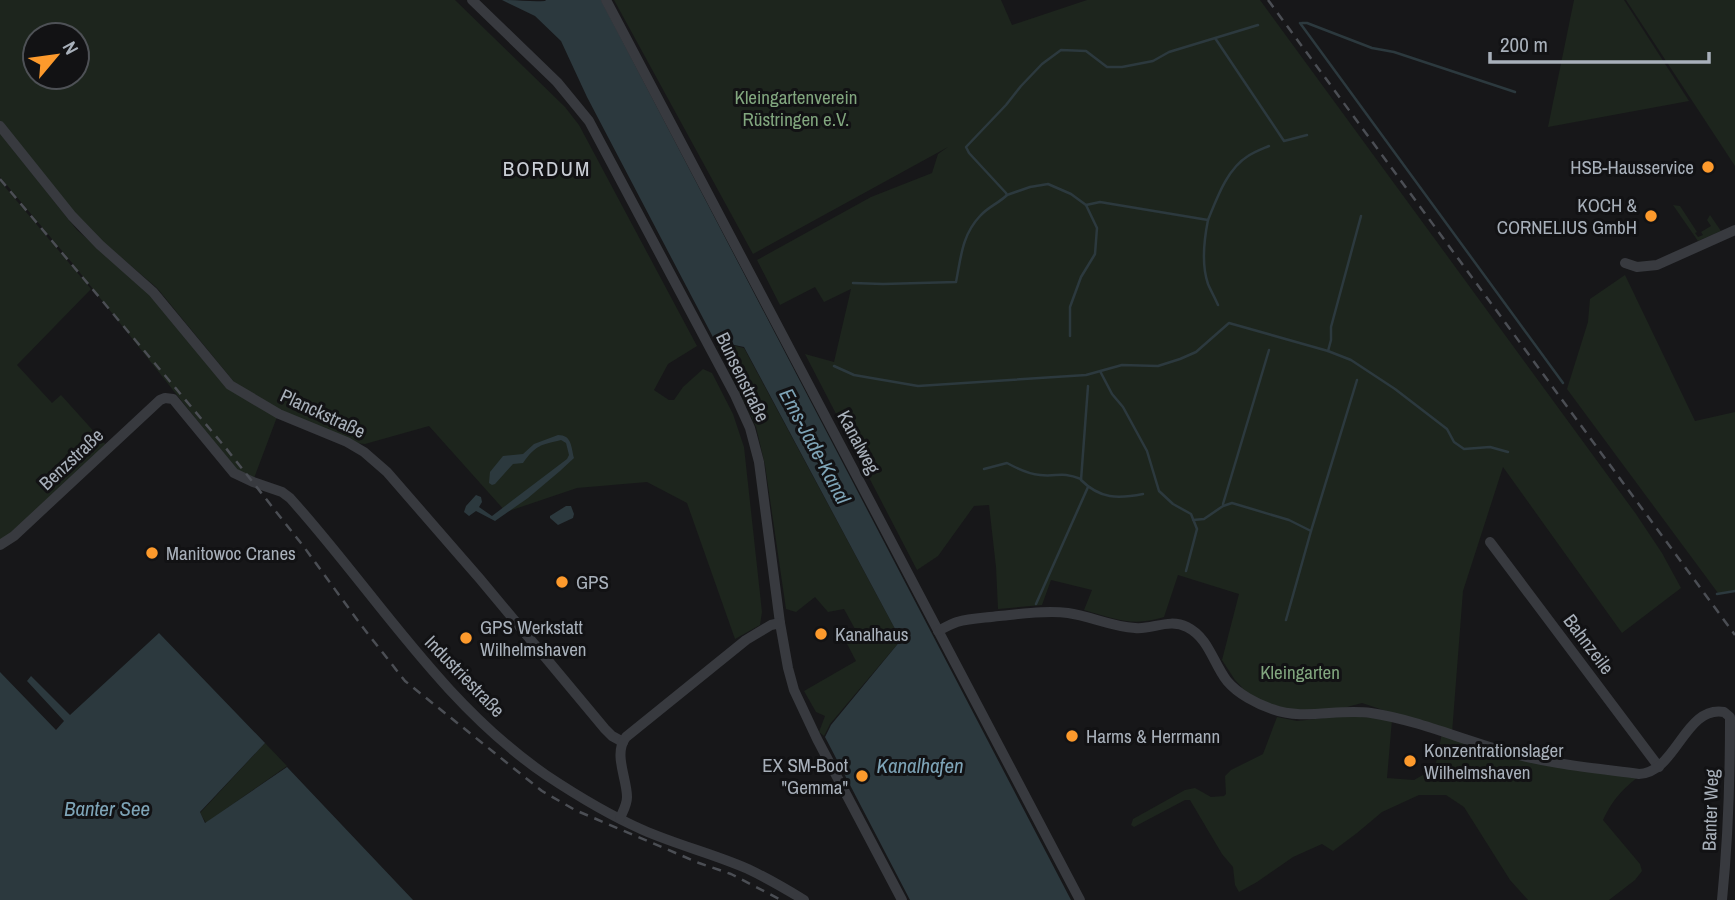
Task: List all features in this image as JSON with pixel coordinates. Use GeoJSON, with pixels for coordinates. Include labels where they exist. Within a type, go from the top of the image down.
{"type":"FeatureCollection","features":[{"type":"Feature","properties":{"kind":"street","name":"Bunsenstraße"},"geometry":{"type":"LineString","coordinates":[[472,0],[557,82],[589,121],[735,395],[758,454],[780,623],[798,701],[902,900]]}},
{"type":"Feature","properties":{"kind":"street","name":"Kanalweg"},"geometry":{"type":"LineString","coordinates":[[606,0],[1080,900]]}},
{"type":"Feature","properties":{"kind":"street","name":"Planckstraße"},"geometry":{"type":"LineString","coordinates":[[0,126],[72,216],[153,292],[230,385],[279,414],[347,442],[382,467],[605,729],[623,742]]}},
{"type":"Feature","properties":{"kind":"street"},"geometry":{"type":"LineString","coordinates":[[1625,263],[1637,267],[1657,265],[1735,230]]}},
{"type":"Feature","properties":{"kind":"street","name":"Benzstraße"},"geometry":{"type":"LineString","coordinates":[[0,545],[14,536],[165,398]]}},
{"type":"Feature","properties":{"kind":"street","name":"Industriestraße"},"geometry":{"type":"LineString","coordinates":[[165,398],[173,399],[234,473],[282,492],[290,498],[424,662],[517,754],[570,790],[620,818],[644,830],[747,869],[804,900]]}},
{"type":"Feature","properties":{"kind":"street","name":"Bahnzeile"},"geometry":{"type":"LineString","coordinates":[[1490,542],[1659,767]]}},
{"type":"Feature","properties":{"kind":"street"},"geometry":{"type":"LineString","coordinates":[[938,631],[963,621],[1039,612],[1069,613],[1139,629],[1164,623],[1178,624],[1186,626],[1205,643],[1224,676],[1236,690],[1272,709],[1297,715],[1372,713],[1542,761],[1639,774],[1651,773],[1659,767]]}},
{"type":"Feature","properties":{"kind":"street"},"geometry":{"type":"LineString","coordinates":[[620,818],[627,801],[621,756],[623,742],[746,640],[771,625],[780,623]]}},
{"type":"Feature","properties":{"kind":"street","name":"Banter Weg"},"geometry":{"type":"LineString","coordinates":[[1659,767],[1686,733],[1703,717],[1714,711],[1728,714],[1727,831],[1722,900]]}},
{"type":"Feature","properties":{"kind":"green space"},"geometry":{"type":"Polygon","coordinates":[[[0,0],[455,0],[565,107],[579,125],[697,346],[668,364],[654,390],[669,400],[674,400],[683,387],[703,369],[712,373],[733,414],[744,447],[762,612],[760,625],[735,639],[687,503],[647,482],[577,488],[506,512],[429,426],[365,444],[345,442],[280,413],[234,382],[157,288],[83,225],[0,121],[0,0]]]}},
{"type":"Feature","properties":{"kind":"green space"},"geometry":{"type":"Polygon","coordinates":[[[614,0],[1001,0],[1012,25],[1087,0],[1260,0],[1636,514],[1681,588],[1622,633],[1503,467],[1463,591],[1452,733],[1362,703],[1332,711],[1298,713],[1251,697],[1235,680],[1222,660],[1239,594],[1178,575],[1164,617],[1153,620],[1124,621],[1084,610],[1092,590],[1051,580],[1042,605],[998,609],[989,505],[974,506],[938,556],[917,570],[805,354],[834,362],[851,289],[824,302],[815,287],[780,305],[757,260],[871,197],[932,173],[938,154],[948,147],[753,254],[614,0]]]}},
{"type":"Feature","properties":{"kind":"green space"},"geometry":{"type":"Polygon","coordinates":[[[1574,0],[1624,0],[1689,101],[1548,127],[1574,0]]]}},
{"type":"Feature","properties":{"kind":"green space"},"geometry":{"type":"Polygon","coordinates":[[[1626,0],[1735,0],[1735,166],[1626,0]]]}},
{"type":"Feature","properties":{"kind":"green space"},"geometry":{"type":"Polygon","coordinates":[[[0,133],[77,230],[151,294],[228,387],[277,417],[253,481],[238,472],[73,264],[0,177],[0,133]]]}},
{"type":"Feature","properties":{"kind":"green space"},"geometry":{"type":"Polygon","coordinates":[[[0,181],[91,289],[17,365],[52,403],[61,395],[106,445],[0,543],[0,181]]]}},
{"type":"Feature","properties":{"kind":"green space"},"geometry":{"type":"Polygon","coordinates":[[[1673,205],[1680,206],[1698,237],[1711,226],[1707,220],[1710,215],[1721,231],[1698,241],[1673,205]]]}},
{"type":"Feature","properties":{"kind":"green space"},"geometry":{"type":"Polygon","coordinates":[[[1625,275],[1695,421],[1735,412],[1735,590],[1718,593],[1567,389],[1588,322],[1590,299],[1625,275]]]}},
{"type":"Feature","properties":{"kind":"green space"},"geometry":{"type":"Polygon","coordinates":[[[715,341],[744,348],[901,640],[830,724],[824,736],[819,732],[825,716],[816,712],[804,691],[856,661],[844,638],[855,629],[844,609],[828,612],[815,597],[796,612],[786,609],[765,465],[756,427],[715,341]]]}},
{"type":"Feature","properties":{"kind":"green space"},"geometry":{"type":"Polygon","coordinates":[[[1342,716],[1392,720],[1387,778],[1414,780],[1435,768],[1442,733],[1536,763],[1640,775],[1618,795],[1603,820],[1640,864],[1642,871],[1635,880],[1609,900],[1528,900],[1510,880],[1464,807],[1446,795],[1419,795],[1382,812],[1333,851],[1322,844],[1293,857],[1239,892],[1235,885],[1233,867],[1222,854],[1190,800],[1185,800],[1134,827],[1131,825],[1133,819],[1185,790],[1195,788],[1211,797],[1224,796],[1225,776],[1231,770],[1263,754],[1277,717],[1297,721],[1342,716]]]}},
{"type":"Feature","properties":{"kind":"green space"},"geometry":{"type":"Polygon","coordinates":[[[265,743],[287,766],[206,823],[200,813],[265,743]]]}},
{"type":"Feature","properties":{"kind":"water"},"geometry":{"type":"Polygon","coordinates":[[[502,0],[601,0],[1071,900],[910,900],[825,737],[831,725],[901,640],[744,347],[715,341],[587,97],[561,41],[535,16],[502,0]]]}},
{"type":"Feature","properties":{"kind":"water"},"geometry":{"type":"Polygon","coordinates":[[[558,435],[568,439],[574,458],[528,498],[495,521],[476,511],[469,516],[464,512],[476,495],[481,497],[479,507],[492,516],[567,459],[569,455],[566,443],[561,440],[548,443],[535,449],[523,463],[513,464],[495,484],[489,483],[490,472],[503,456],[523,454],[534,444],[558,435]]]}},
{"type":"Feature","properties":{"kind":"water"},"geometry":{"type":"Polygon","coordinates":[[[566,506],[571,506],[573,518],[558,525],[550,516],[566,506]]]}},
{"type":"Feature","properties":{"kind":"water","name":"Banter See"},"geometry":{"type":"Polygon","coordinates":[[[159,633],[265,743],[200,812],[205,823],[287,767],[413,900],[0,900],[0,672],[56,730],[64,721],[27,681],[31,676],[70,715],[159,633]]]}},
{"type":"Feature","properties":{"kind":"waterway"},"geometry":{"type":"LineString","coordinates":[[1300,23],[1563,383]]}},
{"type":"Feature","properties":{"kind":"waterway"},"geometry":{"type":"LineString","coordinates":[[1302,23],[1372,48],[1394,52],[1515,92]]}},
{"type":"Feature","properties":{"kind":"waterway"},"geometry":{"type":"LineString","coordinates":[[853,283],[956,282],[969,231],[983,213],[1007,195],[966,147],[1042,64],[1061,50],[1086,51],[1107,67],[1122,67],[1153,61],[1169,52],[1258,25]]}},
{"type":"Feature","properties":{"kind":"waterway"},"geometry":{"type":"LineString","coordinates":[[1215,38],[1284,141],[1307,135]]}},
{"type":"Feature","properties":{"kind":"waterway"},"geometry":{"type":"LineString","coordinates":[[1086,205],[1100,202],[1208,220],[1234,168],[1248,156],[1269,146]]}},
{"type":"Feature","properties":{"kind":"waterway"},"geometry":{"type":"LineString","coordinates":[[1007,195],[1048,184],[1071,194],[1086,205],[1097,228],[1095,254],[1081,277],[1070,307],[1070,336]]}},
{"type":"Feature","properties":{"kind":"waterway"},"geometry":{"type":"LineString","coordinates":[[1328,351],[1331,327],[1361,216]]}},
{"type":"Feature","properties":{"kind":"waterway"},"geometry":{"type":"LineString","coordinates":[[1208,220],[1204,268],[1218,305]]}},
{"type":"Feature","properties":{"kind":"waterway"},"geometry":{"type":"LineString","coordinates":[[834,366],[854,375],[918,386],[1086,375],[1122,365],[1158,366],[1180,359],[1196,352],[1229,323],[1351,360],[1395,389],[1447,429],[1454,442],[1464,449],[1490,447],[1508,452]]}},
{"type":"Feature","properties":{"kind":"waterway"},"geometry":{"type":"LineString","coordinates":[[1223,504],[1269,350]]}},
{"type":"Feature","properties":{"kind":"waterway"},"geometry":{"type":"LineString","coordinates":[[1100,371],[1147,451],[1159,491],[1173,504],[1191,514],[1197,529],[1186,571]]}},
{"type":"Feature","properties":{"kind":"waterway"},"geometry":{"type":"LineString","coordinates":[[1311,531],[1357,380]]}},
{"type":"Feature","properties":{"kind":"waterway"},"geometry":{"type":"LineString","coordinates":[[1088,386],[1081,480],[1095,491],[1110,496],[1143,494]]}},
{"type":"Feature","properties":{"kind":"waterway"},"geometry":{"type":"LineString","coordinates":[[984,469],[1007,463],[1031,474],[1064,475],[1081,479]]}},
{"type":"Feature","properties":{"kind":"waterway"},"geometry":{"type":"LineString","coordinates":[[1036,604],[1088,487]]}},
{"type":"Feature","properties":{"kind":"waterway"},"geometry":{"type":"LineString","coordinates":[[1193,520],[1204,519],[1232,503],[1289,520],[1311,531],[1286,620]]}},
{"type":"Feature","properties":{"kind":"waterway"},"geometry":{"type":"LineString","coordinates":[[1717,594],[1735,591]]}},
{"type":"Feature","properties":{"kind":"railway"},"geometry":{"type":"LineString","coordinates":[[1268,0],[1735,635]]}},
{"type":"Feature","properties":{"kind":"railway"},"geometry":{"type":"LineString","coordinates":[[0,179],[225,447],[405,681],[542,791],[575,810],[731,874],[781,900]]}},
{"type":"Feature","properties":{"kind":"place","name":"HSB-Hausservice"},"geometry":{"type":"Point","coordinates":[1708,167]}},
{"type":"Feature","properties":{"kind":"place","name":"KOCH & CORNELIUS GmbH"},"geometry":{"type":"Point","coordinates":[1651,216]}},
{"type":"Feature","properties":{"kind":"place","name":"Manitowoc Cranes"},"geometry":{"type":"Point","coordinates":[152,553]}},
{"type":"Feature","properties":{"kind":"place","name":"GPS"},"geometry":{"type":"Point","coordinates":[562,582]}},
{"type":"Feature","properties":{"kind":"place","name":"Kanalhaus"},"geometry":{"type":"Point","coordinates":[821,634]}},
{"type":"Feature","properties":{"kind":"place","name":"GPS Werkstatt Wilhelmshaven"},"geometry":{"type":"Point","coordinates":[466,638]}},
{"type":"Feature","properties":{"kind":"place","name":"Harms & Herrmann"},"geometry":{"type":"Point","coordinates":[1072,736]}},
{"type":"Feature","properties":{"kind":"place","name":"Konzentrationslager Wilhelmshaven"},"geometry":{"type":"Point","coordinates":[1410,761]}},
{"type":"Feature","properties":{"kind":"place","name":"EX SM-Boot \"Gemma\""},"geometry":{"type":"Point","coordinates":[862,776]}},
{"type":"Feature","properties":{"kind":"district","name":"BORDUM"},"geometry":{"type":"Point","coordinates":[547,168]}},
{"type":"Feature","properties":{"kind":"park label","name":"Kleingartenverein Rüstringen e.V."},"geometry":{"type":"Point","coordinates":[796,108]}},
{"type":"Feature","properties":{"kind":"park label","name":"Kleingarten"},"geometry":{"type":"Point","coordinates":[1300,672]}},
{"type":"Feature","properties":{"kind":"water label","name":"Ems-Jade-Kanal"},"geometry":{"type":"Point","coordinates":[815,446]}},
{"type":"Feature","properties":{"kind":"water label","name":"Kanalhafen"},"geometry":{"type":"Point","coordinates":[920,765]}}]}
